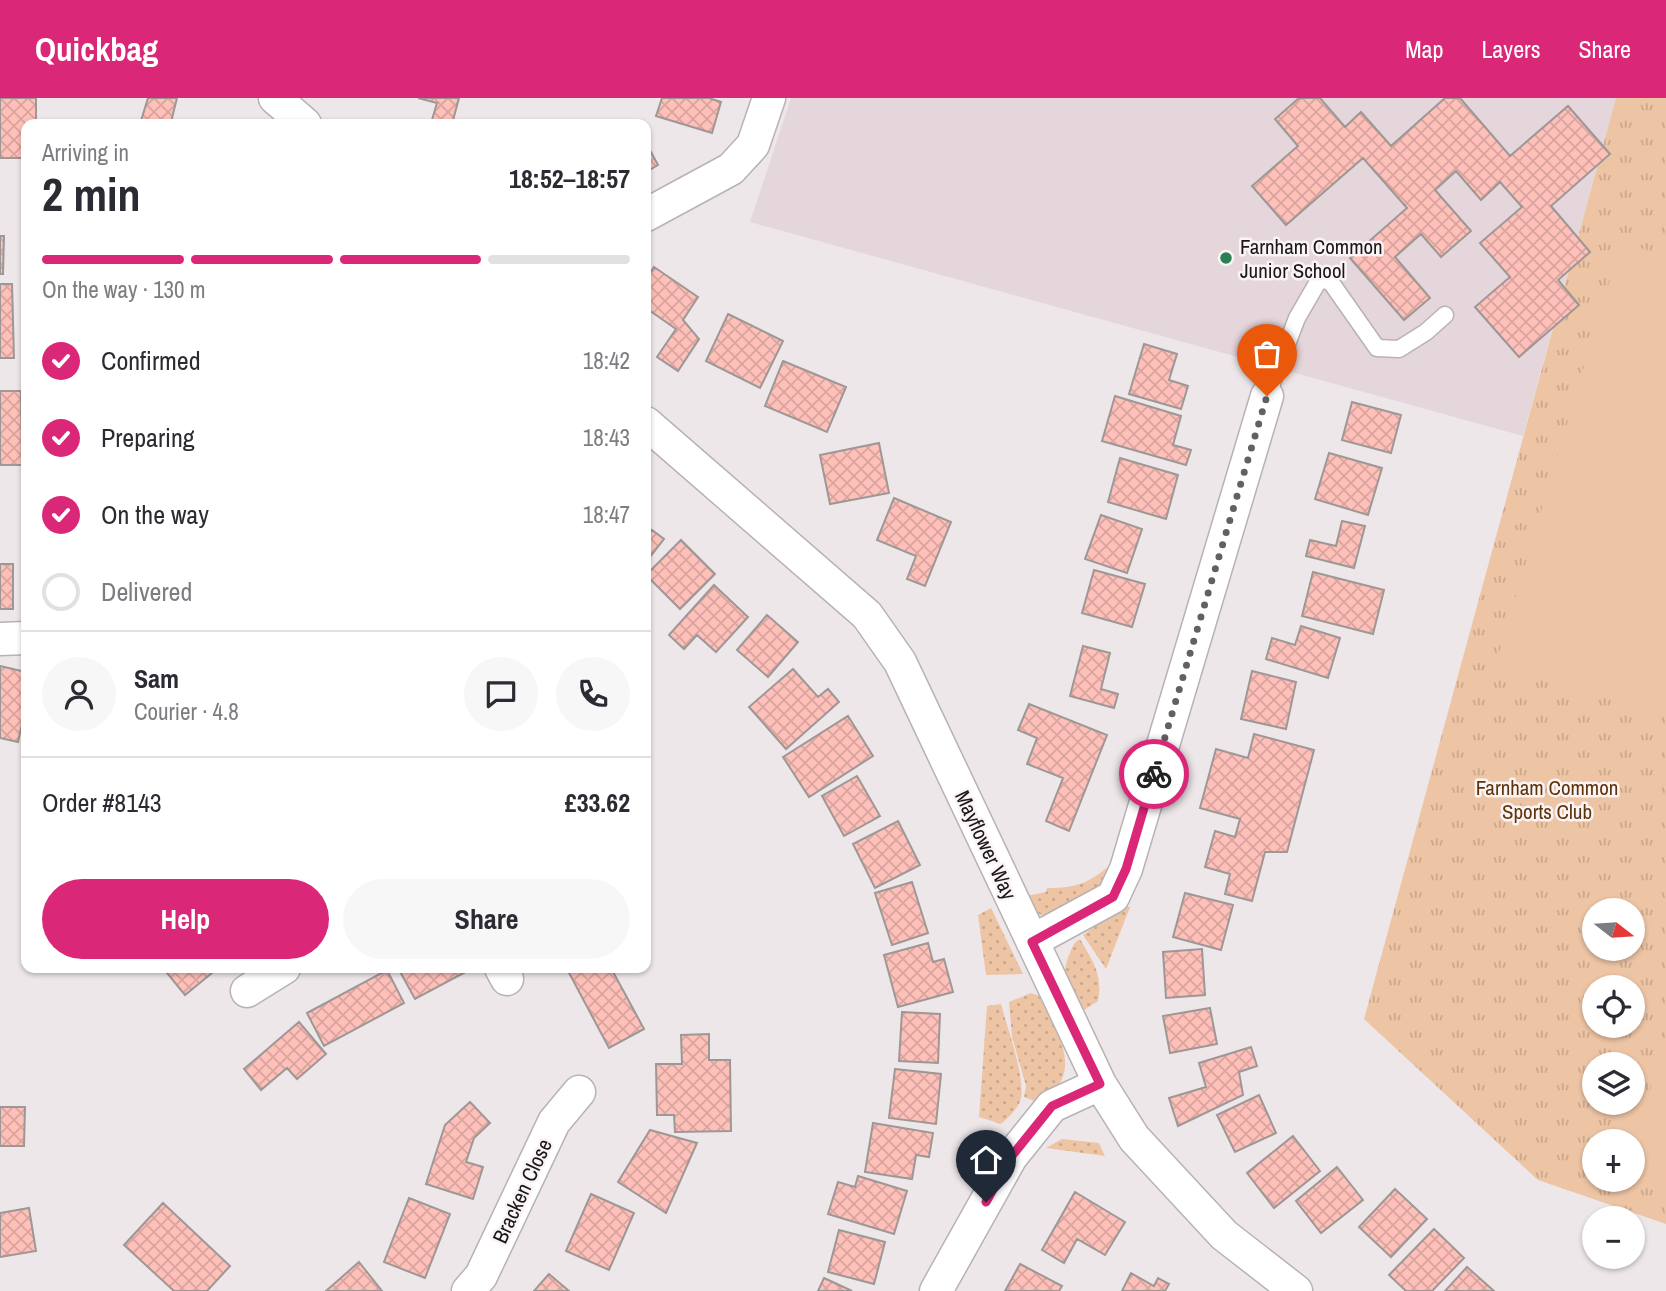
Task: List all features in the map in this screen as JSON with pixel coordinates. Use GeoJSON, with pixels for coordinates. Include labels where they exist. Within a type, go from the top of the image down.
{"type":"FeatureCollection","features":[{"type":"Feature","properties":{"kind":"street"},"geometry":{"type":"LineString","coordinates":[[275,98],[299,119]]}},
{"type":"Feature","properties":{"kind":"street"},"geometry":{"type":"LineString","coordinates":[[651,212],[731,169],[753,145],[769,98]]}},
{"type":"Feature","properties":{"kind":"street"},"geometry":{"type":"LineString","coordinates":[[1032,942],[1113,897],[1126,869],[1267,396]]}},
{"type":"Feature","properties":{"kind":"street","name":"Mayflower Way"},"geometry":{"type":"LineString","coordinates":[[651,427],[866,615],[889,643],[1100,1084],[1134,1138],[1224,1235],[1296,1291]]}},
{"type":"Feature","properties":{"kind":"street"},"geometry":{"type":"LineString","coordinates":[[0,639],[21,638]]}},
{"type":"Feature","properties":{"kind":"street"},"geometry":{"type":"LineString","coordinates":[[247,991],[276,973]]}},
{"type":"Feature","properties":{"kind":"street"},"geometry":{"type":"LineString","coordinates":[[936,1291],[1011,1157],[1052,1106],[1100,1084]]}},
{"type":"Feature","properties":{"kind":"street","name":"Bracken Close"},"geometry":{"type":"LineString","coordinates":[[468,1291],[481,1276],[554,1122],[579,1092]]}},
{"type":"Feature","properties":{"kind":"lane"},"geometry":{"type":"LineString","coordinates":[[1267,396],[1297,317],[1319,280],[1330,281],[1377,348],[1399,349],[1445,315]]}},
{"type":"Feature","properties":{"kind":"shaded area","name":"Farnham Common Junior School"},"geometry":{"type":"Polygon","coordinates":[[[791,98],[1616,98],[1523,436],[750,222],[791,98]]]}},
{"type":"Feature","properties":{"kind":"green space","name":"Farnham Common Sports Club"},"geometry":{"type":"Polygon","coordinates":[[[1616,98],[1666,98],[1666,1224],[1645,1217],[1645,1206],[1614,1206],[1538,1180],[1364,1019],[1616,98]]]}},
{"type":"Feature","properties":{"kind":"green space"},"geometry":{"type":"Polygon","coordinates":[[[1621,242],[1666,256],[1666,715],[1495,666],[1621,242]]]}},
{"type":"Feature","properties":{"kind":"green space"},"geometry":{"type":"Polygon","coordinates":[[[1112,864],[1113,882],[1049,918],[1034,912],[1022,897],[1046,892],[1047,888],[1082,883],[1112,864]]]}},
{"type":"Feature","properties":{"kind":"green space"},"geometry":{"type":"Polygon","coordinates":[[[1122,907],[1130,907],[1106,969],[1083,935],[1122,907]]]}},
{"type":"Feature","properties":{"kind":"green space"},"geometry":{"type":"Polygon","coordinates":[[[991,908],[1023,974],[986,975],[978,915],[991,908]]]}},
{"type":"Feature","properties":{"kind":"green space"},"geometry":{"type":"Polygon","coordinates":[[[1080,939],[1096,968],[1099,992],[1098,1001],[1078,1014],[1067,991],[1065,970],[1072,948],[1080,939]]]}},
{"type":"Feature","properties":{"kind":"green space"},"geometry":{"type":"Polygon","coordinates":[[[1031,993],[1039,996],[1059,1037],[1065,1060],[1061,1081],[1044,1105],[1024,1097],[1026,1086],[1012,1037],[1009,1002],[1031,993]]]}},
{"type":"Feature","properties":{"kind":"green space"},"geometry":{"type":"Polygon","coordinates":[[[1001,1004],[1022,1089],[1018,1105],[1001,1124],[979,1117],[987,1006],[1001,1004]]]}},
{"type":"Feature","properties":{"kind":"green space"},"geometry":{"type":"Polygon","coordinates":[[[1666,1042],[1666,1181],[1645,1174],[1645,1129],[1637,1129],[1642,1115],[1645,1115],[1645,1106],[1666,1042]]]}},
{"type":"Feature","properties":{"kind":"green space"},"geometry":{"type":"Polygon","coordinates":[[[1062,1139],[1099,1143],[1105,1156],[1046,1148],[1062,1139]]]}},
{"type":"Feature","properties":{"kind":"building"},"geometry":{"type":"Polygon","coordinates":[[[0,98],[36,98],[36,119],[21,119],[21,158],[0,158],[0,98]]]}},
{"type":"Feature","properties":{"kind":"building"},"geometry":{"type":"Polygon","coordinates":[[[148,98],[177,98],[172,119],[142,119],[148,98]]]}},
{"type":"Feature","properties":{"kind":"building"},"geometry":{"type":"Polygon","coordinates":[[[418,98],[459,98],[453,119],[432,119],[437,103],[418,98]]]}},
{"type":"Feature","properties":{"kind":"building"},"geometry":{"type":"Polygon","coordinates":[[[662,98],[709,98],[721,102],[712,133],[656,116],[662,98]]]}},
{"type":"Feature","properties":{"kind":"building"},"geometry":{"type":"Polygon","coordinates":[[[1299,98],[1320,98],[1345,127],[1361,112],[1391,146],[1445,98],[1460,98],[1510,156],[1568,106],[1610,154],[1551,206],[1590,252],[1558,280],[1579,305],[1519,357],[1475,307],[1510,277],[1480,243],[1522,207],[1500,182],[1481,200],[1456,171],[1435,190],[1471,231],[1441,257],[1421,234],[1395,257],[1430,298],[1404,320],[1350,258],[1407,208],[1363,158],[1286,225],[1252,186],[1298,146],[1275,119],[1299,98]]]}},
{"type":"Feature","properties":{"kind":"building"},"geometry":{"type":"Polygon","coordinates":[[[651,152],[658,165],[651,169],[651,152]]]}},
{"type":"Feature","properties":{"kind":"building"},"geometry":{"type":"Polygon","coordinates":[[[0,236],[4,236],[3,274],[0,274],[0,236]]]}},
{"type":"Feature","properties":{"kind":"building"},"geometry":{"type":"Polygon","coordinates":[[[654,267],[698,297],[683,320],[699,339],[678,371],[657,357],[676,329],[651,312],[651,272],[654,267]]]}},
{"type":"Feature","properties":{"kind":"building"},"geometry":{"type":"Polygon","coordinates":[[[0,284],[12,284],[14,358],[0,358],[0,284]]]}},
{"type":"Feature","properties":{"kind":"building"},"geometry":{"type":"Polygon","coordinates":[[[728,314],[783,341],[760,388],[706,361],[728,314]]]}},
{"type":"Feature","properties":{"kind":"building"},"geometry":{"type":"Polygon","coordinates":[[[1144,344],[1177,354],[1169,380],[1188,386],[1181,409],[1129,394],[1144,344]]]}},
{"type":"Feature","properties":{"kind":"building"},"geometry":{"type":"Polygon","coordinates":[[[783,361],[846,387],[827,432],[765,406],[783,361]]]}},
{"type":"Feature","properties":{"kind":"building"},"geometry":{"type":"Polygon","coordinates":[[[0,391],[21,391],[21,465],[0,465],[0,391]]]}},
{"type":"Feature","properties":{"kind":"building"},"geometry":{"type":"Polygon","coordinates":[[[1115,396],[1181,416],[1173,445],[1191,450],[1186,465],[1102,441],[1115,396]]]}},
{"type":"Feature","properties":{"kind":"building"},"geometry":{"type":"Polygon","coordinates":[[[1352,402],[1401,415],[1391,453],[1342,440],[1352,402]]]}},
{"type":"Feature","properties":{"kind":"building"},"geometry":{"type":"Polygon","coordinates":[[[879,443],[889,493],[830,504],[820,455],[879,443]]]}},
{"type":"Feature","properties":{"kind":"building"},"geometry":{"type":"Polygon","coordinates":[[[1329,453],[1382,468],[1368,515],[1315,499],[1329,453]]]}},
{"type":"Feature","properties":{"kind":"building"},"geometry":{"type":"Polygon","coordinates":[[[1120,458],[1178,475],[1166,519],[1108,502],[1120,458]]]}},
{"type":"Feature","properties":{"kind":"building"},"geometry":{"type":"Polygon","coordinates":[[[894,498],[951,522],[925,586],[907,579],[916,556],[877,540],[894,498]]]}},
{"type":"Feature","properties":{"kind":"building"},"geometry":{"type":"Polygon","coordinates":[[[1101,515],[1142,529],[1127,573],[1085,559],[1101,515]]]}},
{"type":"Feature","properties":{"kind":"building"},"geometry":{"type":"Polygon","coordinates":[[[1342,521],[1365,526],[1354,568],[1306,556],[1310,540],[1336,546],[1342,521]]]}},
{"type":"Feature","properties":{"kind":"building"},"geometry":{"type":"Polygon","coordinates":[[[651,532],[664,539],[651,556],[651,532]]]}},
{"type":"Feature","properties":{"kind":"building"},"geometry":{"type":"Polygon","coordinates":[[[681,540],[715,574],[680,609],[651,580],[651,570],[681,540]]]}},
{"type":"Feature","properties":{"kind":"building"},"geometry":{"type":"Polygon","coordinates":[[[0,564],[13,564],[13,609],[0,609],[0,564]]]}},
{"type":"Feature","properties":{"kind":"building"},"geometry":{"type":"Polygon","coordinates":[[[1094,570],[1145,584],[1132,627],[1082,613],[1094,570]]]}},
{"type":"Feature","properties":{"kind":"building"},"geometry":{"type":"Polygon","coordinates":[[[1313,572],[1384,590],[1373,634],[1302,616],[1313,572]]]}},
{"type":"Feature","properties":{"kind":"building"},"geometry":{"type":"Polygon","coordinates":[[[714,585],[748,617],[716,652],[697,635],[684,649],[669,635],[714,585]]]}},
{"type":"Feature","properties":{"kind":"building"},"geometry":{"type":"Polygon","coordinates":[[[767,615],[798,642],[768,677],[737,650],[767,615]]]}},
{"type":"Feature","properties":{"kind":"building"},"geometry":{"type":"Polygon","coordinates":[[[1301,626],[1340,638],[1328,678],[1266,659],[1272,638],[1295,645],[1301,626]]]}},
{"type":"Feature","properties":{"kind":"building"},"geometry":{"type":"Polygon","coordinates":[[[1083,646],[1110,653],[1101,689],[1118,694],[1114,708],[1070,696],[1083,646]]]}},
{"type":"Feature","properties":{"kind":"building"},"geometry":{"type":"Polygon","coordinates":[[[0,666],[21,671],[21,728],[18,742],[0,738],[0,666]]]}},
{"type":"Feature","properties":{"kind":"building"},"geometry":{"type":"Polygon","coordinates":[[[793,669],[818,697],[828,689],[839,702],[786,749],[749,707],[793,669]]]}},
{"type":"Feature","properties":{"kind":"building"},"geometry":{"type":"Polygon","coordinates":[[[1252,671],[1296,682],[1286,729],[1241,719],[1252,671]]]}},
{"type":"Feature","properties":{"kind":"building"},"geometry":{"type":"Polygon","coordinates":[[[1029,704],[1107,735],[1069,831],[1046,821],[1063,778],[1027,764],[1037,738],[1018,730],[1029,704]]]}},
{"type":"Feature","properties":{"kind":"building"},"geometry":{"type":"Polygon","coordinates":[[[848,716],[873,756],[809,797],[783,757],[848,716]]]}},
{"type":"Feature","properties":{"kind":"building"},"geometry":{"type":"Polygon","coordinates":[[[1254,734],[1314,750],[1287,852],[1265,852],[1252,901],[1225,894],[1230,874],[1205,867],[1215,831],[1235,837],[1240,819],[1200,808],[1216,749],[1248,758],[1254,734]]]}},
{"type":"Feature","properties":{"kind":"building"},"geometry":{"type":"Polygon","coordinates":[[[857,776],[880,816],[844,836],[822,796],[857,776]]]}},
{"type":"Feature","properties":{"kind":"building"},"geometry":{"type":"Polygon","coordinates":[[[898,821],[920,865],[875,888],[853,844],[898,821]]]}},
{"type":"Feature","properties":{"kind":"building"},"geometry":{"type":"Polygon","coordinates":[[[912,882],[928,933],[892,945],[875,893],[912,882]]]}},
{"type":"Feature","properties":{"kind":"building"},"geometry":{"type":"Polygon","coordinates":[[[1185,893],[1233,905],[1221,950],[1173,937],[1185,893]]]}},
{"type":"Feature","properties":{"kind":"building"},"geometry":{"type":"Polygon","coordinates":[[[928,943],[933,962],[944,959],[953,992],[898,1007],[884,955],[928,943]]]}},
{"type":"Feature","properties":{"kind":"building"},"geometry":{"type":"Polygon","coordinates":[[[1202,949],[1205,995],[1166,998],[1163,952],[1202,949]]]}},
{"type":"Feature","properties":{"kind":"building"},"geometry":{"type":"Polygon","coordinates":[[[167,973],[212,973],[185,995],[167,973]]]}},
{"type":"Feature","properties":{"kind":"building"},"geometry":{"type":"Polygon","coordinates":[[[381,973],[389,973],[404,1003],[324,1046],[307,1013],[381,973]]]}},
{"type":"Feature","properties":{"kind":"building"},"geometry":{"type":"Polygon","coordinates":[[[401,973],[464,973],[415,999],[401,973]]]}},
{"type":"Feature","properties":{"kind":"building"},"geometry":{"type":"Polygon","coordinates":[[[569,973],[614,973],[644,1029],[609,1048],[569,973]]]}},
{"type":"Feature","properties":{"kind":"building"},"geometry":{"type":"Polygon","coordinates":[[[1210,1008],[1217,1044],[1170,1053],[1163,1016],[1210,1008]]]}},
{"type":"Feature","properties":{"kind":"building"},"geometry":{"type":"Polygon","coordinates":[[[902,1012],[940,1014],[938,1063],[899,1061],[902,1012]]]}},
{"type":"Feature","properties":{"kind":"building"},"geometry":{"type":"Polygon","coordinates":[[[299,1022],[326,1054],[297,1079],[287,1068],[261,1090],[244,1069],[299,1022]]]}},
{"type":"Feature","properties":{"kind":"building"},"geometry":{"type":"Polygon","coordinates":[[[709,1034],[709,1060],[730,1060],[731,1131],[675,1132],[674,1115],[657,1115],[656,1064],[682,1064],[681,1035],[709,1034]]]}},
{"type":"Feature","properties":{"kind":"building"},"geometry":{"type":"Polygon","coordinates":[[[1251,1047],[1257,1066],[1239,1072],[1243,1095],[1178,1126],[1169,1098],[1206,1087],[1199,1063],[1251,1047]]]}},
{"type":"Feature","properties":{"kind":"building"},"geometry":{"type":"Polygon","coordinates":[[[895,1069],[941,1074],[936,1124],[889,1118],[895,1069]]]}},
{"type":"Feature","properties":{"kind":"building"},"geometry":{"type":"Polygon","coordinates":[[[1259,1095],[1276,1133],[1235,1152],[1217,1115],[1259,1095]]]}},
{"type":"Feature","properties":{"kind":"building"},"geometry":{"type":"Polygon","coordinates":[[[470,1102],[490,1123],[474,1138],[466,1162],[483,1167],[473,1199],[426,1184],[445,1125],[470,1102]]]}},
{"type":"Feature","properties":{"kind":"building"},"geometry":{"type":"Polygon","coordinates":[[[0,1107],[25,1107],[24,1146],[0,1146],[0,1107]]]}},
{"type":"Feature","properties":{"kind":"building"},"geometry":{"type":"Polygon","coordinates":[[[873,1123],[933,1133],[929,1157],[916,1155],[912,1179],[865,1172],[873,1123]]]}},
{"type":"Feature","properties":{"kind":"building"},"geometry":{"type":"Polygon","coordinates":[[[650,1130],[697,1143],[666,1213],[618,1182],[650,1130]]]}},
{"type":"Feature","properties":{"kind":"building"},"geometry":{"type":"Polygon","coordinates":[[[1293,1136],[1320,1171],[1274,1208],[1247,1173],[1293,1136]]]}},
{"type":"Feature","properties":{"kind":"building"},"geometry":{"type":"Polygon","coordinates":[[[1337,1167],[1363,1200],[1321,1233],[1296,1201],[1337,1167]]]}},
{"type":"Feature","properties":{"kind":"building"},"geometry":{"type":"Polygon","coordinates":[[[858,1176],[907,1191],[894,1234],[828,1214],[838,1182],[855,1187],[858,1176]]]}},
{"type":"Feature","properties":{"kind":"building"},"geometry":{"type":"Polygon","coordinates":[[[1395,1189],[1427,1219],[1391,1257],[1359,1227],[1395,1189]]]}},
{"type":"Feature","properties":{"kind":"building"},"geometry":{"type":"Polygon","coordinates":[[[1075,1192],[1125,1222],[1105,1255],[1077,1239],[1064,1263],[1042,1250],[1075,1192]]]}},
{"type":"Feature","properties":{"kind":"building"},"geometry":{"type":"Polygon","coordinates":[[[591,1194],[634,1213],[609,1270],[566,1251],[591,1194]]]}},
{"type":"Feature","properties":{"kind":"building"},"geometry":{"type":"Polygon","coordinates":[[[409,1198],[450,1214],[425,1278],[384,1262],[409,1198]]]}},
{"type":"Feature","properties":{"kind":"building"},"geometry":{"type":"Polygon","coordinates":[[[163,1203],[230,1266],[207,1291],[174,1291],[124,1245],[163,1203]]]}},
{"type":"Feature","properties":{"kind":"building"},"geometry":{"type":"Polygon","coordinates":[[[29,1208],[36,1251],[0,1257],[0,1213],[29,1208]]]}},
{"type":"Feature","properties":{"kind":"building"},"geometry":{"type":"Polygon","coordinates":[[[1434,1229],[1464,1258],[1432,1291],[1406,1291],[1389,1275],[1434,1229]]]}},
{"type":"Feature","properties":{"kind":"building"},"geometry":{"type":"Polygon","coordinates":[[[839,1230],[885,1242],[874,1284],[828,1272],[839,1230]]]}},
{"type":"Feature","properties":{"kind":"building"},"geometry":{"type":"Polygon","coordinates":[[[359,1262],[382,1291],[326,1291],[359,1262]]]}},
{"type":"Feature","properties":{"kind":"building"},"geometry":{"type":"Polygon","coordinates":[[[1020,1264],[1062,1286],[1059,1291],[1005,1291],[1020,1264]]]}},
{"type":"Feature","properties":{"kind":"building"},"geometry":{"type":"Polygon","coordinates":[[[1467,1267],[1494,1291],[1445,1291],[1467,1267]]]}},
{"type":"Feature","properties":{"kind":"building"},"geometry":{"type":"Polygon","coordinates":[[[1131,1273],[1154,1286],[1158,1278],[1169,1284],[1165,1291],[1122,1291],[1131,1273]]]}},
{"type":"Feature","properties":{"kind":"building"},"geometry":{"type":"Polygon","coordinates":[[[549,1274],[569,1291],[534,1291],[549,1274]]]}},
{"type":"Feature","properties":{"kind":"building"},"geometry":{"type":"Polygon","coordinates":[[[824,1278],[852,1291],[818,1291],[824,1278]]]}},
{"type":"Feature","properties":{"kind":"way so far"},"geometry":{"type":"LineString","coordinates":[[1154,774],[1267,396]]}},
{"type":"Feature","properties":{"kind":"place","name":"Farnham Common Junior School"},"geometry":{"type":"Point","coordinates":[1226,258]}},
{"type":"Feature","properties":{"kind":"route"},"geometry":{"type":"LineString","coordinates":[[986,1202],[1011,1157],[1052,1106],[1100,1084],[1032,942],[1113,897],[1126,869],[1154,774]]}}]}
